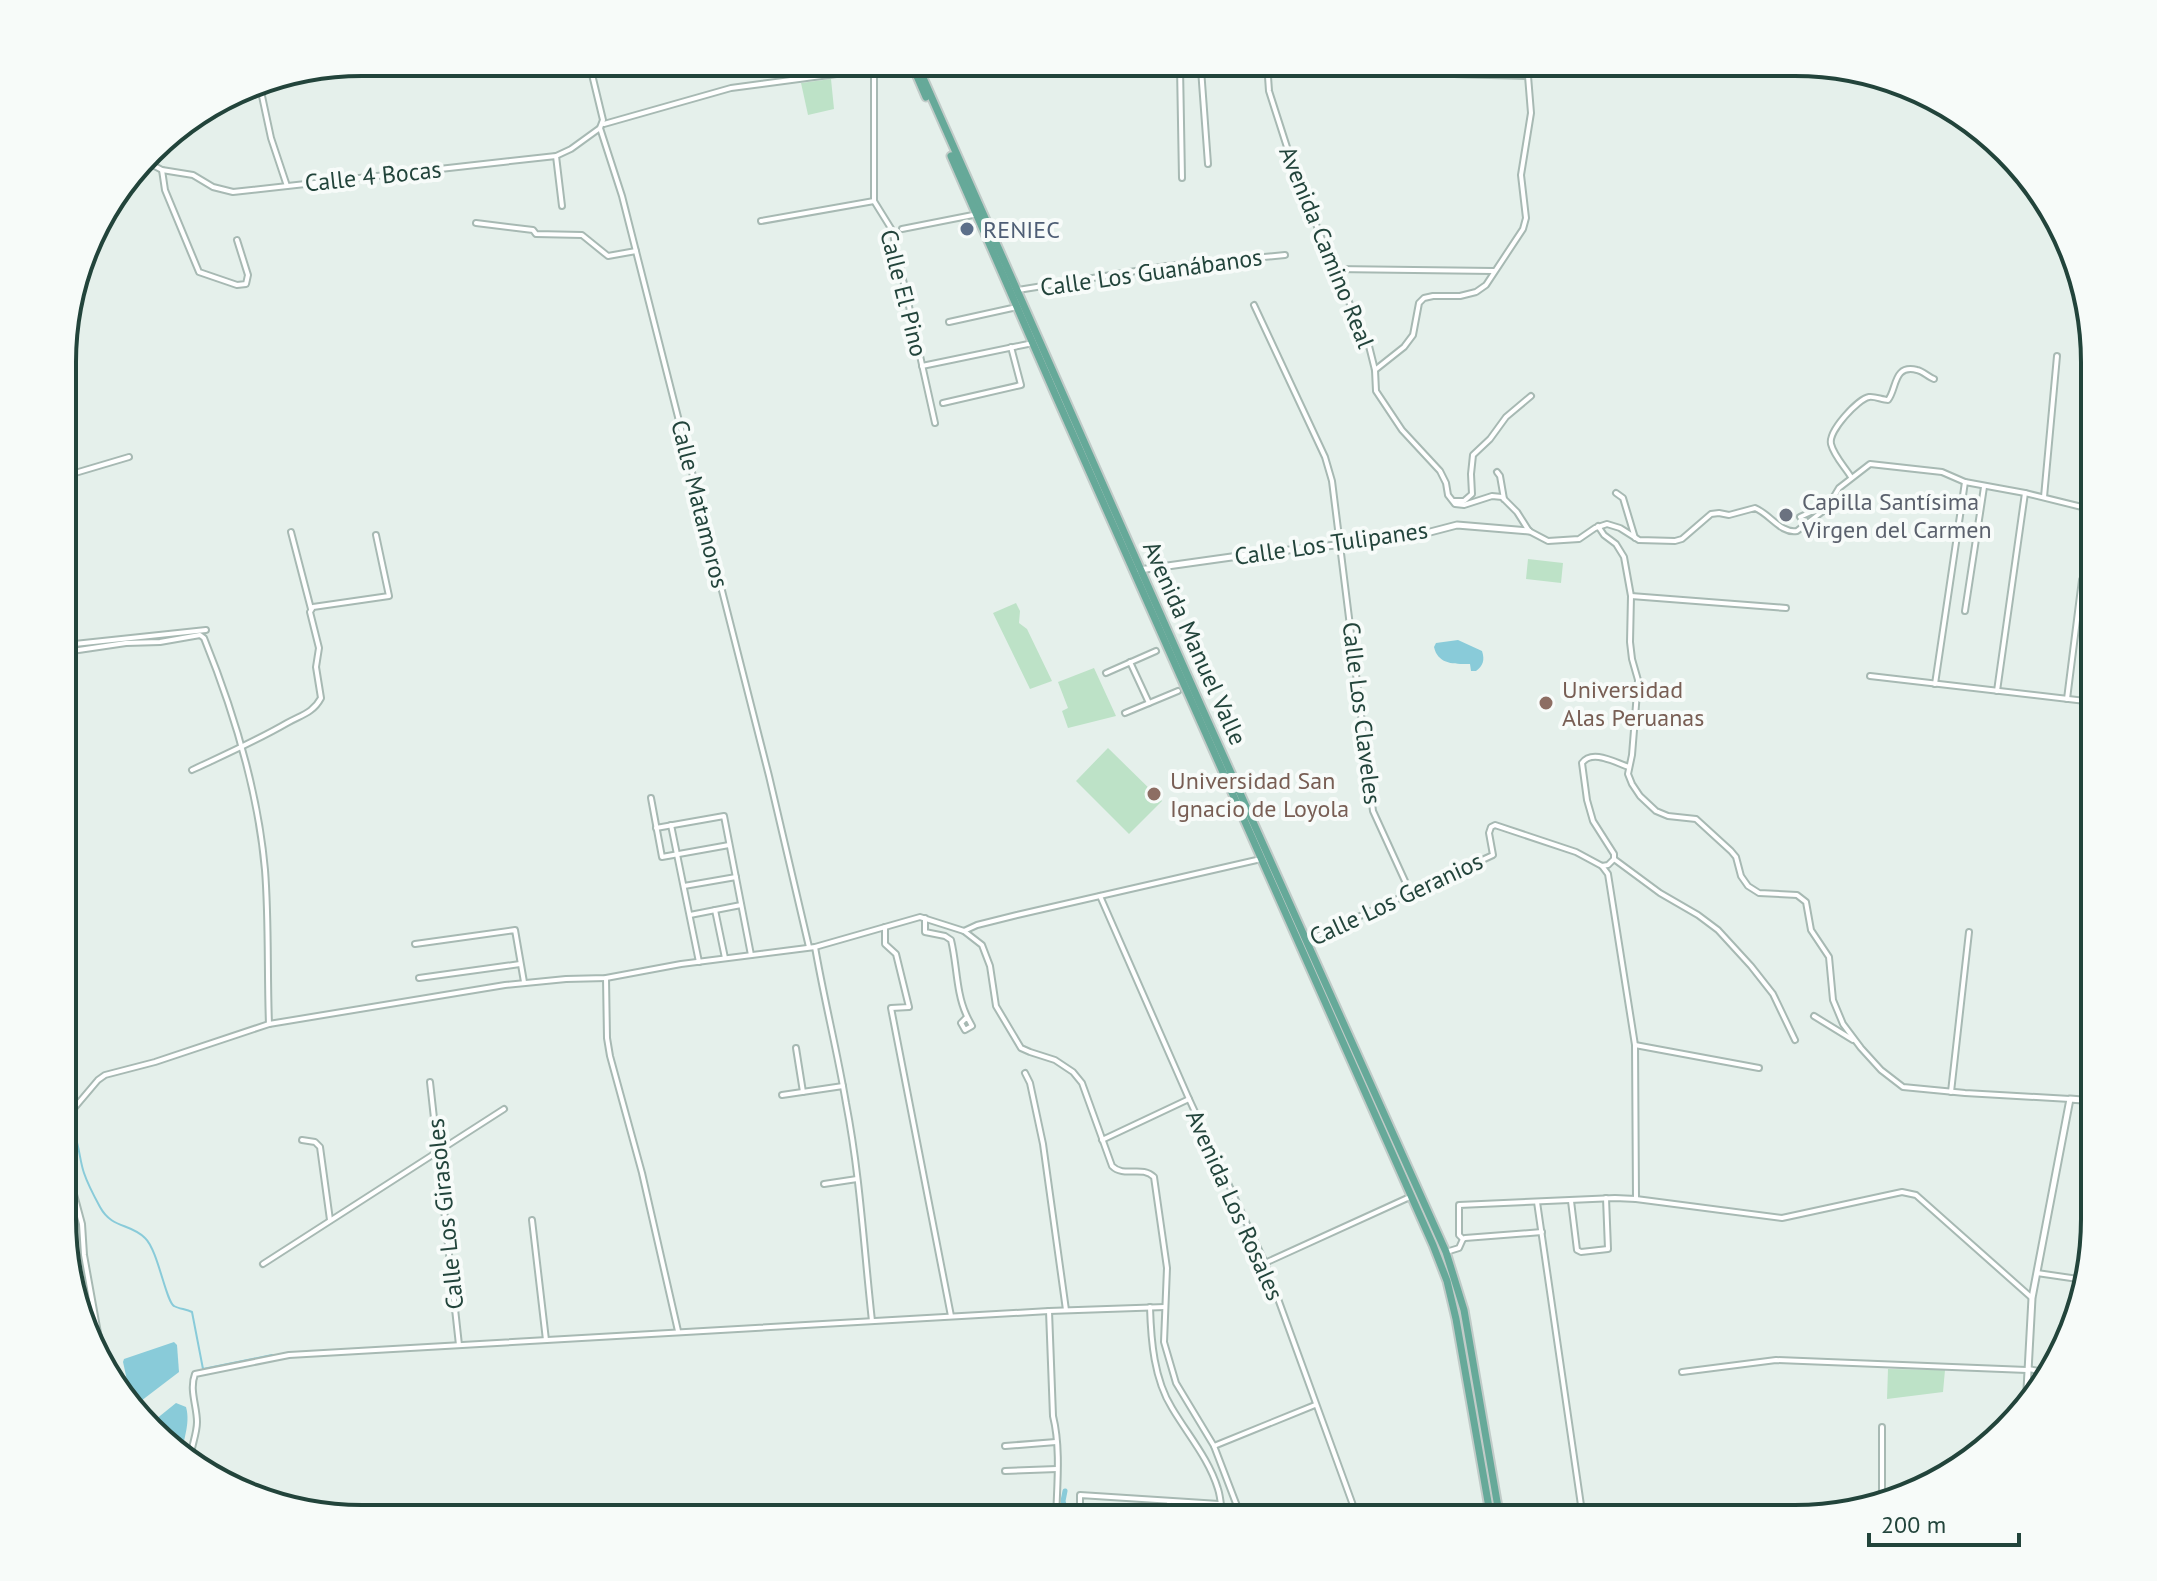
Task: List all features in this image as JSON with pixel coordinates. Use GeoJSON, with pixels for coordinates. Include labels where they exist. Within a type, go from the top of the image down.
{"type":"FeatureCollection","features":[{"type":"Feature","properties":{"kind":"main road","name":"Avenida Manuel Valle"},"geometry":{"type":"LineString","coordinates":[[920,76],[1033,343],[1416,1195],[1446,1252],[1464,1310],[1498,1505]]}},
{"type":"Feature","properties":{"kind":"main road","name":"Avenida Manuel Valle"},"geometry":{"type":"LineString","coordinates":[[979,214],[1016,290],[1137,570]]}},
{"type":"Feature","properties":{"kind":"main road","name":"Avenida Manuel Valle"},"geometry":{"type":"LineString","coordinates":[[1416,1195],[1447,1281],[1456,1319],[1489,1505]]}},
{"type":"Feature","properties":{"kind":"street","name":"Calle Matamoros"},"geometry":{"type":"LineString","coordinates":[[592,76],[602,126],[765,760],[809,948]]}},
{"type":"Feature","properties":{"kind":"street","name":"Calle 4 Bocas"},"geometry":{"type":"LineString","coordinates":[[154,166],[193,175],[213,187],[233,192],[556,156],[602,126],[731,88],[821,76]]}},
{"type":"Feature","properties":{"kind":"street","name":"Calle El Pino"},"geometry":{"type":"LineString","coordinates":[[874,76],[874,201],[892,230],[935,423]]}},
{"type":"Feature","properties":{"kind":"street"},"geometry":{"type":"LineString","coordinates":[[1177,76],[1182,178]]}},
{"type":"Feature","properties":{"kind":"street"},"geometry":{"type":"LineString","coordinates":[[1202,76],[1208,164]]}},
{"type":"Feature","properties":{"kind":"street","name":"Avenida Camino Real"},"geometry":{"type":"LineString","coordinates":[[1267,76],[1295,172],[1369,346],[1376,391],[1402,430],[1440,471],[1451,501]]}},
{"type":"Feature","properties":{"kind":"street"},"geometry":{"type":"LineString","coordinates":[[1375,370],[1404,347],[1413,335],[1419,303],[1424,298],[1476,292],[1486,285],[1523,229],[1526,218],[1521,175],[1531,113],[1528,76]]}},
{"type":"Feature","properties":{"kind":"street"},"geometry":{"type":"LineString","coordinates":[[262,94],[271,138],[287,186]]}},
{"type":"Feature","properties":{"kind":"street"},"geometry":{"type":"LineString","coordinates":[[556,156],[562,206]]}},
{"type":"Feature","properties":{"kind":"street"},"geometry":{"type":"LineString","coordinates":[[162,170],[165,190],[199,272],[237,285],[246,284],[248,275],[237,240]]}},
{"type":"Feature","properties":{"kind":"street"},"geometry":{"type":"LineString","coordinates":[[761,221],[874,201]]}},
{"type":"Feature","properties":{"kind":"street"},"geometry":{"type":"LineString","coordinates":[[902,229],[979,214]]}},
{"type":"Feature","properties":{"kind":"street"},"geometry":{"type":"LineString","coordinates":[[476,223],[533,230],[536,234],[582,235],[608,256],[636,251]]}},
{"type":"Feature","properties":{"kind":"street","name":"Calle Los Guanábanos"},"geometry":{"type":"LineString","coordinates":[[1016,290],[1167,266],[1285,255]]}},
{"type":"Feature","properties":{"kind":"street"},"geometry":{"type":"LineString","coordinates":[[1334,269],[1494,271]]}},
{"type":"Feature","properties":{"kind":"street","name":"Calle Los Claveles"},"geometry":{"type":"LineString","coordinates":[[1254,305],[1325,457],[1332,481],[1373,811],[1410,892]]}},
{"type":"Feature","properties":{"kind":"street"},"geometry":{"type":"LineString","coordinates":[[949,322],[1017,307]]}},
{"type":"Feature","properties":{"kind":"street"},"geometry":{"type":"LineString","coordinates":[[922,366],[1033,343]]}},
{"type":"Feature","properties":{"kind":"street"},"geometry":{"type":"LineString","coordinates":[[943,403],[1021,385],[1011,347]]}},
{"type":"Feature","properties":{"kind":"street"},"geometry":{"type":"LineString","coordinates":[[2044,497],[2057,356]]}},
{"type":"Feature","properties":{"kind":"street"},"geometry":{"type":"LineString","coordinates":[[1851,477],[1830,442],[1831,434],[1842,419],[1865,399],[1888,400],[1897,376],[1902,372],[1916,370],[1934,379]]}},
{"type":"Feature","properties":{"kind":"street"},"geometry":{"type":"LineString","coordinates":[[1451,501],[1461,502],[1472,494],[1473,455],[1506,417],[1531,396]]}},
{"type":"Feature","properties":{"kind":"street"},"geometry":{"type":"LineString","coordinates":[[76,473],[129,457]]}},
{"type":"Feature","properties":{"kind":"street"},"geometry":{"type":"LineString","coordinates":[[1451,501],[1460,506],[1492,496],[1504,499],[1529,531],[1548,541],[1583,538],[1598,526],[1607,524],[1635,538],[1675,541],[1682,539],[1711,514],[1732,515],[1755,508],[1786,531],[1795,532],[1827,508],[1839,488],[1870,464],[1942,472],[1984,487],[2044,497],[2080,508]]}},
{"type":"Feature","properties":{"kind":"street"},"geometry":{"type":"LineString","coordinates":[[1497,472],[1504,499]]}},
{"type":"Feature","properties":{"kind":"street"},"geometry":{"type":"LineString","coordinates":[[1935,684],[1965,482]]}},
{"type":"Feature","properties":{"kind":"street"},"geometry":{"type":"LineString","coordinates":[[1965,611],[1984,487]]}},
{"type":"Feature","properties":{"kind":"street"},"geometry":{"type":"LineString","coordinates":[[1616,493],[1623,498],[1635,538]]}},
{"type":"Feature","properties":{"kind":"street"},"geometry":{"type":"LineString","coordinates":[[1997,691],[2025,493]]}},
{"type":"Feature","properties":{"kind":"street"},"geometry":{"type":"LineString","coordinates":[[1800,517],[1833,498]]}},
{"type":"Feature","properties":{"kind":"street","name":"Calle Los Tulipanes"},"geometry":{"type":"LineString","coordinates":[[1137,570],[1411,537],[1457,525],[1529,531]]}},
{"type":"Feature","properties":{"kind":"street"},"geometry":{"type":"LineString","coordinates":[[1598,526],[1624,557],[1631,596],[1630,642],[1638,680],[1628,774],[1640,796],[1656,811],[1668,816],[1696,819],[1736,857],[1741,876],[1748,886],[1759,893],[1797,895],[1806,902],[1811,930],[1829,957],[1833,1000],[1843,1024],[1881,1070],[1903,1087],[2081,1100]]}},
{"type":"Feature","properties":{"kind":"street"},"geometry":{"type":"LineString","coordinates":[[192,770],[306,715],[320,700],[316,667],[319,648],[291,532]]}},
{"type":"Feature","properties":{"kind":"street"},"geometry":{"type":"LineString","coordinates":[[311,609],[389,596],[376,535]]}},
{"type":"Feature","properties":{"kind":"street"},"geometry":{"type":"LineString","coordinates":[[2067,699],[2080,594]]}},
{"type":"Feature","properties":{"kind":"street"},"geometry":{"type":"LineString","coordinates":[[1631,596],[1786,608]]}},
{"type":"Feature","properties":{"kind":"street"},"geometry":{"type":"LineString","coordinates":[[76,643],[206,630]]}},
{"type":"Feature","properties":{"kind":"street"},"geometry":{"type":"LineString","coordinates":[[76,650],[202,636],[243,747],[256,810],[265,872],[269,1024]]}},
{"type":"Feature","properties":{"kind":"street"},"geometry":{"type":"LineString","coordinates":[[1106,673],[1156,651]]}},
{"type":"Feature","properties":{"kind":"street"},"geometry":{"type":"LineString","coordinates":[[1130,662],[1149,703]]}},
{"type":"Feature","properties":{"kind":"street"},"geometry":{"type":"LineString","coordinates":[[1870,676],[2080,700]]}},
{"type":"Feature","properties":{"kind":"street"},"geometry":{"type":"LineString","coordinates":[[1125,713],[1178,691]]}},
{"type":"Feature","properties":{"kind":"street"},"geometry":{"type":"LineString","coordinates":[[1629,767],[1601,757],[1589,756],[1582,763],[1593,821],[1614,854],[1614,859],[1718,930],[1773,994],[1795,1040]]}},
{"type":"Feature","properties":{"kind":"street"},"geometry":{"type":"LineString","coordinates":[[651,798],[662,857],[729,845]]}},
{"type":"Feature","properties":{"kind":"street"},"geometry":{"type":"LineString","coordinates":[[656,828],[724,816],[751,955]]}},
{"type":"Feature","properties":{"kind":"street"},"geometry":{"type":"LineString","coordinates":[[671,825],[699,962]]}},
{"type":"Feature","properties":{"kind":"street","name":"Calle Los Geranios"},"geometry":{"type":"LineString","coordinates":[[1303,942],[1493,855],[1489,833],[1491,827],[1498,825],[1576,852],[1602,866]]}},
{"type":"Feature","properties":{"kind":"street"},"geometry":{"type":"LineString","coordinates":[[964,931],[977,925],[1266,858]]}},
{"type":"Feature","properties":{"kind":"street"},"geometry":{"type":"LineString","coordinates":[[1614,859],[1602,866],[1608,874],[1635,1045],[1636,1199]]}},
{"type":"Feature","properties":{"kind":"street"},"geometry":{"type":"LineString","coordinates":[[684,886],[736,877]]}},
{"type":"Feature","properties":{"kind":"street","name":"Avenida Los Rosales"},"geometry":{"type":"LineString","coordinates":[[1100,896],[1265,1263],[1353,1505]]}},
{"type":"Feature","properties":{"kind":"street"},"geometry":{"type":"LineString","coordinates":[[690,915],[741,905]]}},
{"type":"Feature","properties":{"kind":"street"},"geometry":{"type":"LineString","coordinates":[[715,910],[725,958]]}},
{"type":"Feature","properties":{"kind":"street"},"geometry":{"type":"LineString","coordinates":[[77,1105],[105,1075],[155,1062],[269,1024],[524,982],[606,978],[809,948],[920,917],[964,931],[982,945],[986,953],[996,1006],[1021,1048],[1055,1060],[1073,1072],[1082,1083],[1106,1154],[1116,1170],[1145,1171],[1154,1177],[1167,1268],[1164,1342],[1176,1383],[1214,1446],[1237,1505]]}},
{"type":"Feature","properties":{"kind":"street"},"geometry":{"type":"LineString","coordinates":[[925,918],[925,932],[951,940],[967,1017]]}},
{"type":"Feature","properties":{"kind":"street"},"geometry":{"type":"LineString","coordinates":[[885,927],[885,944],[896,954],[909,1007],[891,1008],[951,1317]]}},
{"type":"Feature","properties":{"kind":"street"},"geometry":{"type":"LineString","coordinates":[[415,944],[515,930],[524,982]]}},
{"type":"Feature","properties":{"kind":"street"},"geometry":{"type":"LineString","coordinates":[[1951,1092],[1969,932]]}},
{"type":"Feature","properties":{"kind":"street"},"geometry":{"type":"LineString","coordinates":[[815,947],[843,1086],[857,1179],[872,1321]]}},
{"type":"Feature","properties":{"kind":"street"},"geometry":{"type":"LineString","coordinates":[[419,978],[520,964]]}},
{"type":"Feature","properties":{"kind":"street"},"geometry":{"type":"LineString","coordinates":[[606,978],[610,1056],[642,1173],[678,1331]]}},
{"type":"Feature","properties":{"kind":"street"},"geometry":{"type":"LineString","coordinates":[[1814,1016],[1858,1044]]}},
{"type":"Feature","properties":{"kind":"street"},"geometry":{"type":"LineString","coordinates":[[1635,1045],[1759,1068]]}},
{"type":"Feature","properties":{"kind":"street"},"geometry":{"type":"LineString","coordinates":[[796,1048],[803,1092]]}},
{"type":"Feature","properties":{"kind":"street"},"geometry":{"type":"LineString","coordinates":[[1025,1073],[1043,1144],[1066,1310]]}},
{"type":"Feature","properties":{"kind":"street","name":"Calle Los Girasoles"},"geometry":{"type":"LineString","coordinates":[[430,1082],[459,1345]]}},
{"type":"Feature","properties":{"kind":"street"},"geometry":{"type":"LineString","coordinates":[[782,1095],[843,1086]]}},
{"type":"Feature","properties":{"kind":"street"},"geometry":{"type":"LineString","coordinates":[[1102,1140],[1189,1099]]}},
{"type":"Feature","properties":{"kind":"street"},"geometry":{"type":"LineString","coordinates":[[2027,1387],[2032,1298],[2070,1099]]}},
{"type":"Feature","properties":{"kind":"street"},"geometry":{"type":"LineString","coordinates":[[263,1264],[504,1109]]}},
{"type":"Feature","properties":{"kind":"street"},"geometry":{"type":"LineString","coordinates":[[302,1140],[315,1142],[320,1147],[330,1220]]}},
{"type":"Feature","properties":{"kind":"street"},"geometry":{"type":"LineString","coordinates":[[824,1184],[857,1179]]}},
{"type":"Feature","properties":{"kind":"street"},"geometry":{"type":"LineString","coordinates":[[1463,1239],[1459,1235],[1459,1205],[1636,1199],[1782,1218],[1902,1192],[1916,1195],[2032,1298]]}},
{"type":"Feature","properties":{"kind":"street"},"geometry":{"type":"LineString","coordinates":[[1265,1263],[1416,1195]]}},
{"type":"Feature","properties":{"kind":"street"},"geometry":{"type":"LineString","coordinates":[[1571,1201],[1577,1250],[1581,1252],[1608,1249],[1606,1198]]}},
{"type":"Feature","properties":{"kind":"street"},"geometry":{"type":"LineString","coordinates":[[1537,1202],[1581,1505]]}},
{"type":"Feature","properties":{"kind":"street"},"geometry":{"type":"LineString","coordinates":[[77,1205],[97,1326]]}},
{"type":"Feature","properties":{"kind":"street"},"geometry":{"type":"LineString","coordinates":[[532,1220],[546,1340]]}},
{"type":"Feature","properties":{"kind":"street"},"geometry":{"type":"LineString","coordinates":[[1463,1239],[1542,1232]]}},
{"type":"Feature","properties":{"kind":"street"},"geometry":{"type":"LineString","coordinates":[[1446,1252],[1459,1248],[1463,1239]]}},
{"type":"Feature","properties":{"kind":"street"},"geometry":{"type":"LineString","coordinates":[[2037,1273],[2075,1279]]}},
{"type":"Feature","properties":{"kind":"street"},"geometry":{"type":"LineString","coordinates":[[1080,1505],[1080,1495],[1219,1504],[1219,1491],[1201,1451],[1172,1408],[1163,1388],[1152,1349],[1150,1307]]}},
{"type":"Feature","properties":{"kind":"street"},"geometry":{"type":"LineString","coordinates":[[191,1448],[197,1423],[192,1379],[199,1372],[289,1355],[678,1331],[1165,1307]]}},
{"type":"Feature","properties":{"kind":"street"},"geometry":{"type":"LineString","coordinates":[[1049,1311],[1056,1505]]}},
{"type":"Feature","properties":{"kind":"street"},"geometry":{"type":"LineString","coordinates":[[1682,1372],[1776,1360],[2037,1371]]}},
{"type":"Feature","properties":{"kind":"street"},"geometry":{"type":"LineString","coordinates":[[1214,1446],[1316,1405]]}},
{"type":"Feature","properties":{"kind":"street"},"geometry":{"type":"LineString","coordinates":[[1882,1427],[1882,1491]]}},
{"type":"Feature","properties":{"kind":"street"},"geometry":{"type":"LineString","coordinates":[[1005,1446],[1056,1442]]}},
{"type":"Feature","properties":{"kind":"street"},"geometry":{"type":"LineString","coordinates":[[1005,1471],[1057,1469]]}},
{"type":"Feature","properties":{"kind":"street"},"geometry":{"type":"LineString","coordinates":[[1169,1501],[1169,1505]]}},
{"type":"Feature","properties":{"kind":"green space"},"geometry":{"type":"Polygon","coordinates":[[[831,79],[834,109],[808,115],[801,83],[831,79]]]}},
{"type":"Feature","properties":{"kind":"green space"},"geometry":{"type":"Polygon","coordinates":[[[1528,559],[1563,563],[1561,583],[1526,579],[1528,559]]]}},
{"type":"Feature","properties":{"kind":"green space"},"geometry":{"type":"Polygon","coordinates":[[[1016,603],[1020,611],[1019,623],[1027,629],[1052,681],[1030,689],[993,613],[1016,603]]]}},
{"type":"Feature","properties":{"kind":"green space"},"geometry":{"type":"Polygon","coordinates":[[[1094,668],[1116,716],[1068,728],[1062,711],[1068,708],[1058,682],[1094,668]]]}},
{"type":"Feature","properties":{"kind":"green space"},"geometry":{"type":"Polygon","coordinates":[[[1108,748],[1162,801],[1129,834],[1076,781],[1108,748]]]}},
{"type":"Feature","properties":{"kind":"green space"},"geometry":{"type":"Polygon","coordinates":[[[1888,1369],[1945,1370],[1943,1392],[1887,1399],[1888,1369]]]}},
{"type":"Feature","properties":{"kind":"water"},"geometry":{"type":"Polygon","coordinates":[[[1458,640],[1482,651],[1483,662],[1476,671],[1471,671],[1470,664],[1448,662],[1436,653],[1436,643],[1458,640]]]}},
{"type":"Feature","properties":{"kind":"water"},"geometry":{"type":"Polygon","coordinates":[[[174,1342],[177,1345],[179,1372],[141,1401],[128,1383],[124,1359],[174,1342]]]}},
{"type":"Feature","properties":{"kind":"water"},"geometry":{"type":"Polygon","coordinates":[[[176,1403],[186,1407],[184,1442],[173,1434],[157,1418],[176,1403]]]}},
{"type":"Feature","properties":{"kind":"waterway"},"geometry":{"type":"LineString","coordinates":[[77,1143],[82,1166],[100,1207],[110,1219],[145,1238],[154,1253],[171,1302],[192,1312],[203,1369],[272,1355]]}},
{"type":"Feature","properties":{"kind":"waterway"},"geometry":{"type":"LineString","coordinates":[[1064,1505],[1065,1491]]}},
{"type":"Feature","properties":{"kind":"place","name":"RENIEC"},"geometry":{"type":"Point","coordinates":[967,229]}},
{"type":"Feature","properties":{"kind":"place","name":"Capilla Santísima Virgen del Carmen"},"geometry":{"type":"Point","coordinates":[1786,515]}},
{"type":"Feature","properties":{"kind":"place","name":"Universidad Alas Peruanas"},"geometry":{"type":"Point","coordinates":[1546,703]}},
{"type":"Feature","properties":{"kind":"place","name":"Universidad San Ignacio de Loyola"},"geometry":{"type":"Point","coordinates":[1154,794]}}]}
